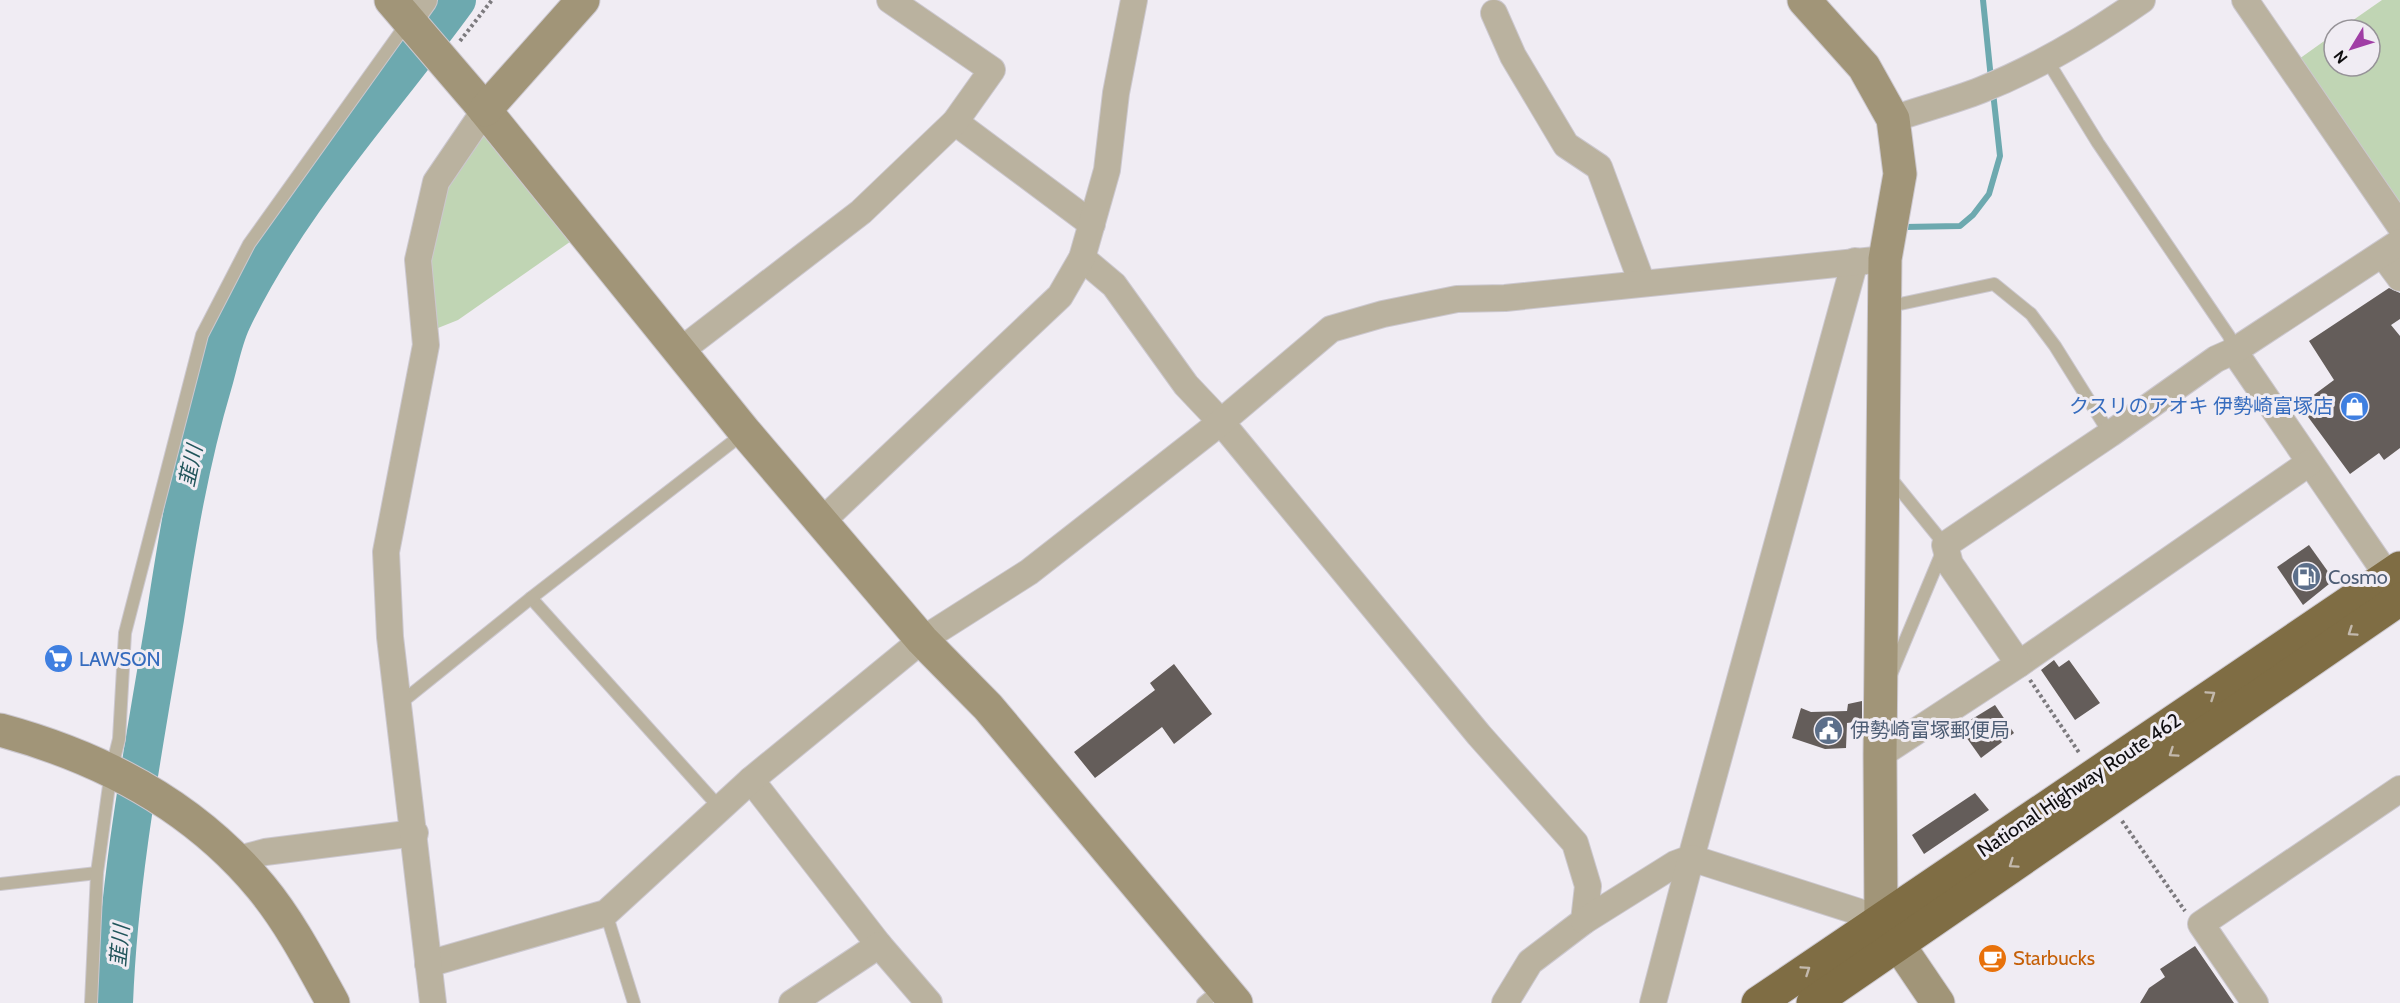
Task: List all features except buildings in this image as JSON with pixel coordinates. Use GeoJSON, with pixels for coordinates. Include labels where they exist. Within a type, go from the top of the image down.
{"type":"FeatureCollection","features":[{"type":"Feature","properties":{"kind":"highway","name":"National Highway Route 462"},"geometry":{"type":"LineString","coordinates":[[1758,1003],[1889,931],[2397,584]]}},
{"type":"Feature","properties":{"kind":"highway","name":"National Highway Route 462"},"geometry":{"type":"LineString","coordinates":[[1813,1003],[1889,931]]}},
{"type":"Feature","properties":{"kind":"street"},"geometry":{"type":"LineString","coordinates":[[433,1003],[415,833],[390,637],[386,552],[426,345],[418,260],[435,182],[485,110],[583,0]]}},
{"type":"Feature","properties":{"kind":"street"},"geometry":{"type":"LineString","coordinates":[[680,351],[861,212],[955,122],[992,70],[890,0]]}},
{"type":"Feature","properties":{"kind":"street"},"geometry":{"type":"LineString","coordinates":[[822,521],[1060,296],[1082,258],[1107,171],[1116,93],[1134,0]]}},
{"type":"Feature","properties":{"kind":"street"},"geometry":{"type":"LineString","coordinates":[[1653,1003],[1698,860],[1870,260],[1900,174],[1893,119],[1864,67],[1804,0]]}},
{"type":"Feature","properties":{"kind":"street"},"geometry":{"type":"LineString","coordinates":[[1893,119],[1981,90],[2047,60],[2100,29],[2142,0]]}},
{"type":"Feature","properties":{"kind":"street"},"geometry":{"type":"LineString","coordinates":[[2245,0],[2400,226]]}},
{"type":"Feature","properties":{"kind":"street"},"geometry":{"type":"LineString","coordinates":[[409,12],[441,61],[485,110],[745,432],[922,640],[988,707],[1220,998]]}},
{"type":"Feature","properties":{"kind":"street"},"geometry":{"type":"LineString","coordinates":[[1494,13],[1513,56],[1566,145],[1599,167],[1642,284]]}},
{"type":"Feature","properties":{"kind":"street"},"geometry":{"type":"LineString","coordinates":[[955,122],[1092,224]]}},
{"type":"Feature","properties":{"kind":"street"},"geometry":{"type":"LineString","coordinates":[[2019,664],[1950,564],[1945,545],[2110,434],[2216,359],[2234,351],[2391,248],[2400,279]]}},
{"type":"Feature","properties":{"kind":"street"},"geometry":{"type":"LineString","coordinates":[[1082,258],[1114,285],[1186,385],[1221,422],[1479,735],[1575,843],[1588,886],[1584,921]]}},
{"type":"Feature","properties":{"kind":"street"},"geometry":{"type":"LineString","coordinates":[[428,964],[606,913],[751,780],[922,640],[1029,572],[1221,422],[1331,329],[1383,314],[1457,299],[1505,298],[1870,260]]}},
{"type":"Feature","properties":{"kind":"street"},"geometry":{"type":"LineString","coordinates":[[1870,260],[1884,307],[1880,754],[1889,931],[1938,1003]]}},
{"type":"Feature","properties":{"kind":"street"},"geometry":{"type":"LineString","coordinates":[[2234,351],[2309,463],[2397,584]]}},
{"type":"Feature","properties":{"kind":"street"},"geometry":{"type":"LineString","coordinates":[[1880,754],[2019,664],[2309,463]]}},
{"type":"Feature","properties":{"kind":"street"},"geometry":{"type":"LineString","coordinates":[[0,730],[47,743],[114,772],[154,793],[217,841],[261,886],[282,916],[333,1003]]}},
{"type":"Feature","properties":{"kind":"street"},"geometry":{"type":"LineString","coordinates":[[751,780],[879,945],[929,1003]]}},
{"type":"Feature","properties":{"kind":"street"},"geometry":{"type":"LineString","coordinates":[[2255,1003],[2201,924],[2400,789]]}},
{"type":"Feature","properties":{"kind":"street"},"geometry":{"type":"LineString","coordinates":[[235,860],[266,852],[415,833]]}},
{"type":"Feature","properties":{"kind":"street"},"geometry":{"type":"LineString","coordinates":[[1505,1003],[1530,962],[1584,921],[1675,864],[1698,860],[1889,931]]}},
{"type":"Feature","properties":{"kind":"street"},"geometry":{"type":"LineString","coordinates":[[792,1003],[879,945]]}},
{"type":"Feature","properties":{"kind":"lane"},"geometry":{"type":"LineString","coordinates":[[91,1003],[98,873],[119,739],[125,633],[202,335],[249,244],[409,12]]}},
{"type":"Feature","properties":{"kind":"lane"},"geometry":{"type":"LineString","coordinates":[[2047,60],[2098,143],[2229,336],[2234,351]]}},
{"type":"Feature","properties":{"kind":"lane"},"geometry":{"type":"LineString","coordinates":[[1884,307],[1988,283],[1994,284],[2031,314],[2055,346],[2110,434]]}},
{"type":"Feature","properties":{"kind":"lane"},"geometry":{"type":"LineString","coordinates":[[399,705],[531,598],[745,432]]}},
{"type":"Feature","properties":{"kind":"lane"},"geometry":{"type":"LineString","coordinates":[[1881,687],[1894,672],[1945,545],[1883,468]]}},
{"type":"Feature","properties":{"kind":"lane"},"geometry":{"type":"LineString","coordinates":[[531,598],[720,808]]}},
{"type":"Feature","properties":{"kind":"lane"},"geometry":{"type":"LineString","coordinates":[[0,884],[98,873]]}},
{"type":"Feature","properties":{"kind":"lane"},"geometry":{"type":"LineString","coordinates":[[606,913],[634,1003]]}},
{"type":"Feature","properties":{"kind":"path"},"geometry":{"type":"LineString","coordinates":[[441,61],[492,0]]}},
{"type":"Feature","properties":{"kind":"path"},"geometry":{"type":"LineString","coordinates":[[2019,664],[2085,762]]}},
{"type":"Feature","properties":{"kind":"path"},"geometry":{"type":"LineString","coordinates":[[2117,815],[2190,919],[2201,924]]}},
{"type":"Feature","properties":{"kind":"green space"},"geometry":{"type":"Polygon","coordinates":[[[2382,0],[2400,0],[2400,206],[2299,59],[2322,43],[2322,78],[2382,78],[2382,18],[2356,18],[2382,0]]]}},
{"type":"Feature","properties":{"kind":"green space"},"geometry":{"type":"Polygon","coordinates":[[[485,123],[577,237],[458,320],[438,328],[427,268],[440,185],[485,123]]]}},
{"type":"Feature","properties":{"kind":"waterway","name":"韮川"},"geometry":{"type":"LineString","coordinates":[[114,1003],[127,858],[174,559],[197,442],[226,336],[255,277],[308,195],[457,0]]}},
{"type":"Feature","properties":{"kind":"waterway"},"geometry":{"type":"LineString","coordinates":[[1983,0],[1991,79]]}},
{"type":"Feature","properties":{"kind":"waterway"},"geometry":{"type":"LineString","coordinates":[[1904,227],[1960,226],[1973,215],[1989,194],[2000,156],[1993,92]]}},
{"type":"Feature","properties":{"kind":"place","name":"クスリのアオキ 伊勢崎富塚店"},"geometry":{"type":"Point","coordinates":[2354,406]}},
{"type":"Feature","properties":{"kind":"place","name":"Cosmo"},"geometry":{"type":"Point","coordinates":[2307,577]}},
{"type":"Feature","properties":{"kind":"place","name":"LAWSON"},"geometry":{"type":"Point","coordinates":[58,659]}},
{"type":"Feature","properties":{"kind":"place","name":"伊勢崎富塚郵便局"},"geometry":{"type":"Point","coordinates":[1829,730]}},
{"type":"Feature","properties":{"kind":"place","name":"Starbucks"},"geometry":{"type":"Point","coordinates":[1992,958]}}]}
